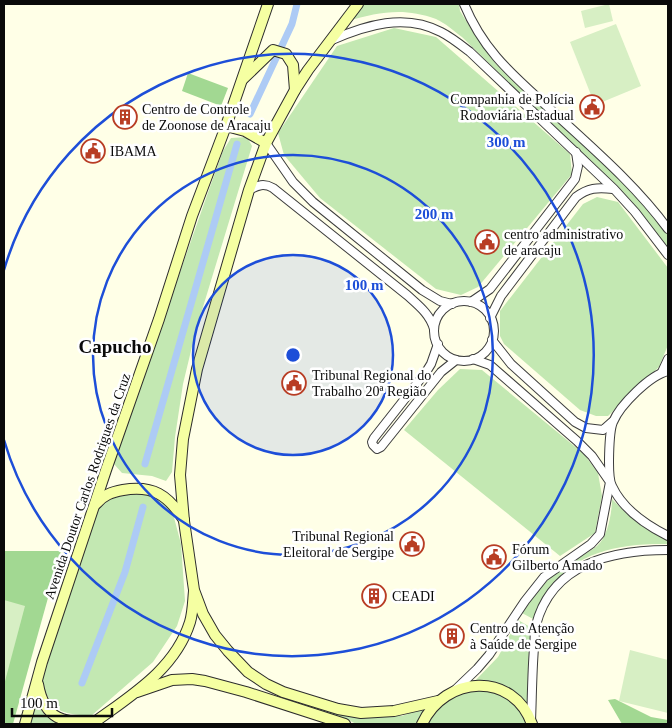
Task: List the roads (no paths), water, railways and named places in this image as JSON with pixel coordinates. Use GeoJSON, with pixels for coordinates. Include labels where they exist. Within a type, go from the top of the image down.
{"type":"FeatureCollection","features":[{"type":"Feature","properties":{"kind":"main road","name":"Avenida Doutor Carlos Rodrigues da Cruz"},"geometry":{"type":"LineString","coordinates":[[25,724],[37,680],[94,506],[159,319],[192,216],[226,126],[268,4]]}},
{"type":"Feature","properties":{"kind":"main road"},"geometry":{"type":"LineString","coordinates":[[358,4],[295,90],[266,143],[249,190],[197,369],[183,439],[180,475],[184,521],[194,590],[203,614],[215,635],[237,662],[266,684],[283,692],[338,709],[361,713],[394,711],[438,701]]}},
{"type":"Feature","properties":{"kind":"main road"},"geometry":{"type":"LineString","coordinates":[[240,81],[273,50],[286,54],[293,65],[295,90]]}},
{"type":"Feature","properties":{"kind":"main road"},"geometry":{"type":"LineString","coordinates":[[226,126],[245,131],[266,143]]}},
{"type":"Feature","properties":{"kind":"main road"},"geometry":{"type":"LineString","coordinates":[[94,506],[101,498],[113,492],[133,488],[149,489],[166,498],[184,521]]}},
{"type":"Feature","properties":{"kind":"main road"},"geometry":{"type":"LineString","coordinates":[[37,680],[40,694],[46,707],[55,716],[63,721],[94,722],[137,692],[160,672],[179,646],[190,621],[194,590]]}},
{"type":"Feature","properties":{"kind":"main road"},"geometry":{"type":"LineString","coordinates":[[137,692],[172,680],[192,679],[246,692],[346,724]]}},
{"type":"Feature","properties":{"kind":"main road"},"geometry":{"type":"LineString","coordinates":[[422,724],[438,701],[455,690],[477,686],[505,693],[519,704],[531,723]]}},
{"type":"Feature","properties":{"kind":"main road"},"geometry":{"type":"LineString","coordinates":[[281,703],[283,692]]}},
{"type":"Feature","properties":{"kind":"street"},"geometry":{"type":"LineString","coordinates":[[464,4],[481,38],[501,64],[646,201],[668,229]]}},
{"type":"Feature","properties":{"kind":"street"},"geometry":{"type":"LineString","coordinates":[[330,41],[355,30],[388,22],[409,23],[439,31],[470,52],[614,189],[668,255]]}},
{"type":"Feature","properties":{"kind":"street"},"geometry":{"type":"LineString","coordinates":[[266,143],[294,182],[313,202],[422,290],[440,301],[452,304]]}},
{"type":"Feature","properties":{"kind":"street"},"geometry":{"type":"LineString","coordinates":[[471,302],[490,289],[575,179],[578,166],[576,152]]}},
{"type":"Feature","properties":{"kind":"street"},"geometry":{"type":"LineString","coordinates":[[249,190],[262,185],[273,188],[407,295],[432,320],[434,328],[438,344],[442,351],[456,360],[465,361],[481,355],[488,348],[494,332],[486,310],[471,302],[461,301],[443,310],[437,318],[434,328]]}},
{"type":"Feature","properties":{"kind":"street"},"geometry":{"type":"LineString","coordinates":[[490,318],[501,296],[576,197],[598,187],[614,189]]}},
{"type":"Feature","properties":{"kind":"street"},"geometry":{"type":"LineString","coordinates":[[492,340],[511,364],[575,422],[586,428],[603,430],[644,384],[665,372],[668,359]]}},
{"type":"Feature","properties":{"kind":"street"},"geometry":{"type":"LineString","coordinates":[[438,344],[426,372],[374,438],[372,442],[374,447],[377,449],[381,447],[441,372],[456,360]]}},
{"type":"Feature","properties":{"kind":"street"},"geometry":{"type":"LineString","coordinates":[[473,359],[490,365],[577,441],[592,456],[620,498],[640,520],[668,536]]}},
{"type":"Feature","properties":{"kind":"street"},"geometry":{"type":"LineString","coordinates":[[455,690],[489,656],[525,601],[544,577],[591,544],[600,534],[610,482],[609,464],[612,422]]}},
{"type":"Feature","properties":{"kind":"street"},"geometry":{"type":"LineString","coordinates":[[531,723],[536,626],[546,602],[558,586],[574,571],[604,556],[625,552],[668,550]]}},
{"type":"Feature","properties":{"kind":"waterway"},"geometry":{"type":"LineString","coordinates":[[250,114],[292,24],[297,4]]}},
{"type":"Feature","properties":{"kind":"waterway"},"geometry":{"type":"LineString","coordinates":[[145,464],[237,144]]}},
{"type":"Feature","properties":{"kind":"waterway"},"geometry":{"type":"LineString","coordinates":[[82,683],[125,572],[143,507]]}},
{"type":"Feature","properties":{"kind":"place","name":"Companhia de Polícia Rodoviária Estadual"},"geometry":{"type":"Point","coordinates":[592,107]}},
{"type":"Feature","properties":{"kind":"place","name":"Centro de Controle de Zoonose de Aracaju"},"geometry":{"type":"Point","coordinates":[125,117]}},
{"type":"Feature","properties":{"kind":"place","name":"IBAMA"},"geometry":{"type":"Point","coordinates":[93,151]}},
{"type":"Feature","properties":{"kind":"place","name":"centro administrativo de aracaju"},"geometry":{"type":"Point","coordinates":[487,242]}},
{"type":"Feature","properties":{"kind":"place","name":"Tribunal Regional do Trabalho 20ª Região"},"geometry":{"type":"Point","coordinates":[294,383]}},
{"type":"Feature","properties":{"kind":"place","name":"Tribunal Regional Eleitoral de Sergipe"},"geometry":{"type":"Point","coordinates":[412,544]}},
{"type":"Feature","properties":{"kind":"place","name":"Fórum Gilberto Amado"},"geometry":{"type":"Point","coordinates":[494,557]}},
{"type":"Feature","properties":{"kind":"place","name":"CEADI"},"geometry":{"type":"Point","coordinates":[374,596]}},
{"type":"Feature","properties":{"kind":"place","name":"Centro de Atenção à Saúde de Sergipe"},"geometry":{"type":"Point","coordinates":[452,636]}},
{"type":"Feature","properties":{"kind":"district","name":"Capucho"},"geometry":{"type":"Point","coordinates":[115,346]}}]}
